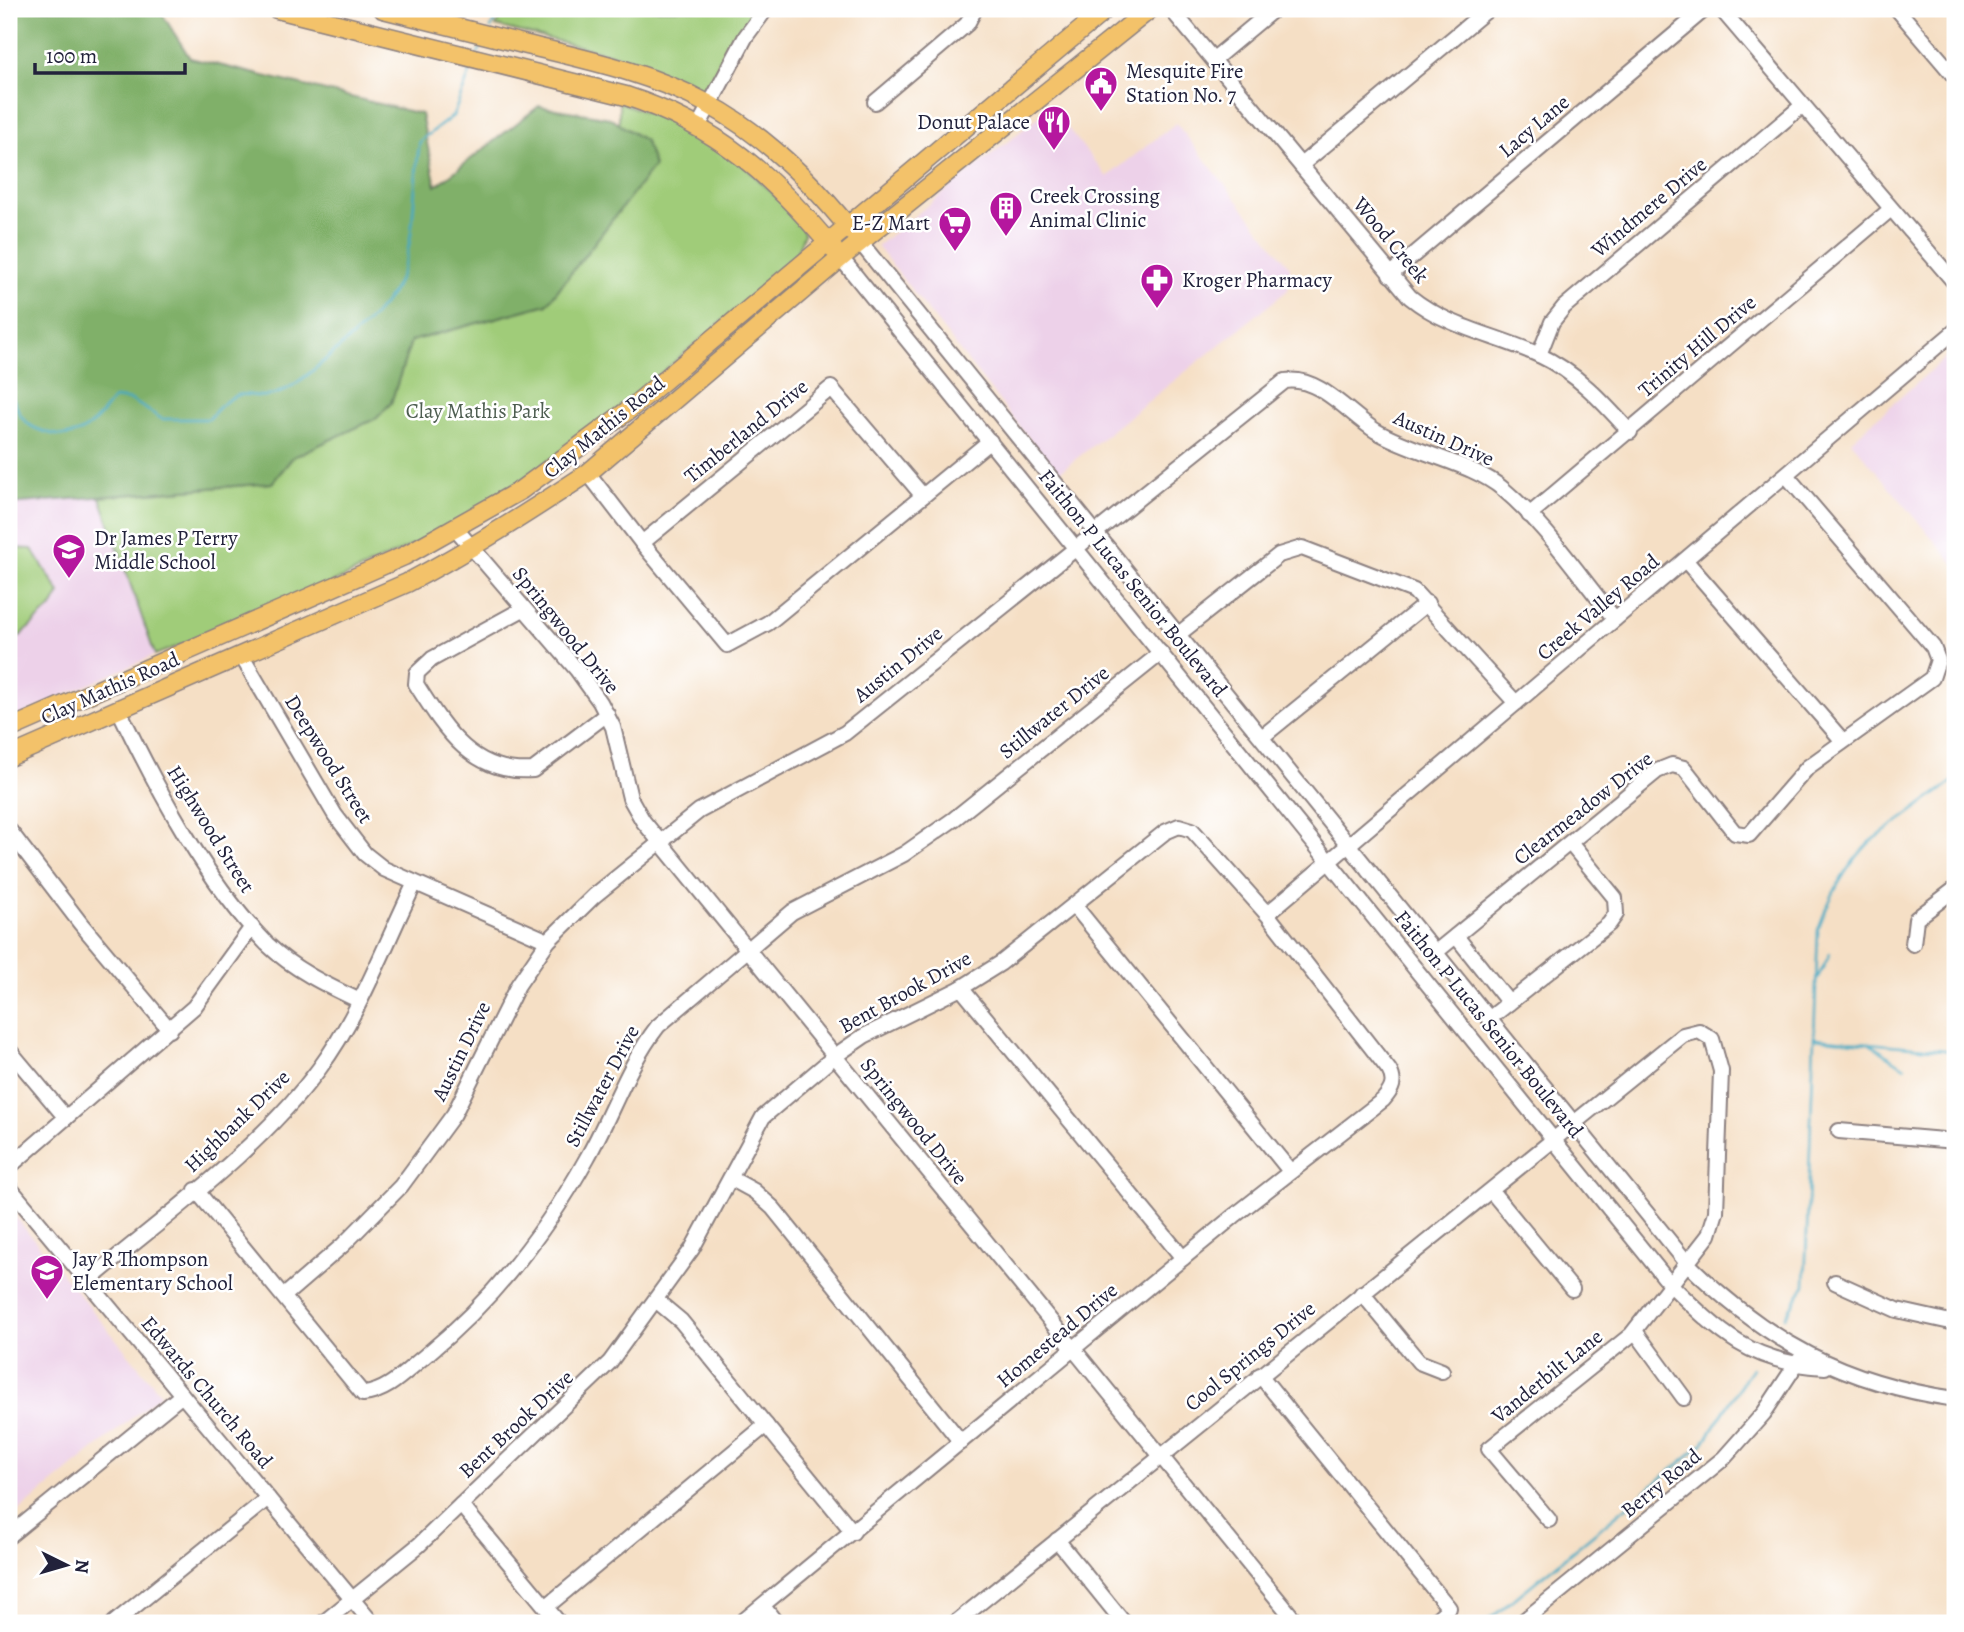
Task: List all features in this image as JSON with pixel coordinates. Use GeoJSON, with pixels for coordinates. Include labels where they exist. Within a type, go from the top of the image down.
{"type":"FeatureCollection","features":[{"type":"Feature","properties":{"kind":"main road","name":"Faithon P Lucas Senior Boulevard"},"geometry":{"type":"LineString","coordinates":[[277,9],[626,96],[699,125],[790,197],[841,258]]}},
{"type":"Feature","properties":{"kind":"main road","name":"Faithon P Lucas Senior Boulevard"},"geometry":{"type":"LineString","coordinates":[[383,9],[635,72],[709,104],[785,160],[860,242]]}},
{"type":"Feature","properties":{"kind":"main road","name":"Clay Mathis Road"},"geometry":{"type":"LineString","coordinates":[[9,729],[346,583],[456,529],[521,490],[630,409],[1106,9]]}},
{"type":"Feature","properties":{"kind":"main road","name":"Clay Mathis Road"},"geometry":{"type":"LineString","coordinates":[[9,757],[407,583],[470,548],[588,472],[860,242],[1150,9]]}},
{"type":"Feature","properties":{"kind":"main road"},"geometry":{"type":"LineString","coordinates":[[1042,63],[1059,82]]}},
{"type":"Feature","properties":{"kind":"main road"},"geometry":{"type":"LineString","coordinates":[[961,130],[977,149]]}},
{"type":"Feature","properties":{"kind":"street"},"geometry":{"type":"LineString","coordinates":[[699,125],[746,36],[766,9]]}},
{"type":"Feature","properties":{"kind":"street"},"geometry":{"type":"LineString","coordinates":[[874,102],[967,24],[975,9]]}},
{"type":"Feature","properties":{"kind":"street","name":"Wood Creek"},"geometry":{"type":"LineString","coordinates":[[1171,9],[1390,275],[1428,311],[1539,355],[1570,372],[1591,390],[1630,432]]}},
{"type":"Feature","properties":{"kind":"street"},"geometry":{"type":"LineString","coordinates":[[1214,59],[1275,9]]}},
{"type":"Feature","properties":{"kind":"street"},"geometry":{"type":"LineString","coordinates":[[1301,165],[1488,9]]}},
{"type":"Feature","properties":{"kind":"street","name":"Lacy Lane"},"geometry":{"type":"LineString","coordinates":[[1390,275],[1705,9]]}},
{"type":"Feature","properties":{"kind":"street"},"geometry":{"type":"LineString","coordinates":[[1721,9],[1955,283]]}},
{"type":"Feature","properties":{"kind":"street"},"geometry":{"type":"LineString","coordinates":[[1897,9],[1955,77]]}},
{"type":"Feature","properties":{"kind":"street","name":"Windmere Drive"},"geometry":{"type":"LineString","coordinates":[[1539,355],[1552,322],[1564,307],[1803,105]]}},
{"type":"Feature","properties":{"kind":"street","name":"Trinity Hill Drive"},"geometry":{"type":"LineString","coordinates":[[1530,515],[1891,209]]}},
{"type":"Feature","properties":{"kind":"street","name":"Faithon P Lucas Senior Boulevard"},"geometry":{"type":"LineString","coordinates":[[860,242],[1095,533],[1180,633],[1348,846],[1687,1263],[1740,1311],[1800,1359]]}},
{"type":"Feature","properties":{"kind":"street","name":"Faithon P Lucas Senior Boulevard"},"geometry":{"type":"LineString","coordinates":[[841,258],[1077,548],[1328,864],[1426,978],[1670,1284],[1742,1345],[1762,1357],[1800,1359],[1884,1385],[1955,1399]]}},
{"type":"Feature","properties":{"kind":"street","name":"Creek Valley Road"},"geometry":{"type":"LineString","coordinates":[[1267,914],[1955,331]]}},
{"type":"Feature","properties":{"kind":"street","name":"Austin Drive"},"geometry":{"type":"LineString","coordinates":[[284,1296],[343,1245],[401,1186],[454,1114],[518,985],[548,941],[594,897],[724,795],[845,733],[1279,385],[1294,380],[1311,384],[1382,434],[1494,482],[1530,515],[1615,619]]}},
{"type":"Feature","properties":{"kind":"street","name":"Timberland Drive"},"geometry":{"type":"LineString","coordinates":[[642,543],[831,388],[923,496]]}},
{"type":"Feature","properties":{"kind":"street"},"geometry":{"type":"LineString","coordinates":[[966,412],[984,397]]}},
{"type":"Feature","properties":{"kind":"street"},"geometry":{"type":"LineString","coordinates":[[588,472],[642,543],[727,645],[768,623],[990,441]]}},
{"type":"Feature","properties":{"kind":"street","name":"Clearmeadow Drive"},"geometry":{"type":"LineString","coordinates":[[1436,952],[1657,771],[1672,765],[1690,774],[1735,833],[1749,835],[1797,777],[1842,740],[1927,683],[1935,672],[1938,660],[1933,647],[1786,475]]}},
{"type":"Feature","properties":{"kind":"street","name":"Springwood Drive"},"geometry":{"type":"LineString","coordinates":[[456,529],[577,670],[607,714],[630,798],[643,821],[1297,1623]]}},
{"type":"Feature","properties":{"kind":"street"},"geometry":{"type":"LineString","coordinates":[[1180,633],[1279,555],[1294,548],[1314,551],[1407,588],[1427,603],[1516,703]]}},
{"type":"Feature","properties":{"kind":"street"},"geometry":{"type":"LineString","coordinates":[[1686,561],[1842,740]]}},
{"type":"Feature","properties":{"kind":"street"},"geometry":{"type":"LineString","coordinates":[[1262,737],[1427,603]]}},
{"type":"Feature","properties":{"kind":"street"},"geometry":{"type":"LineString","coordinates":[[523,609],[432,659],[417,673],[416,684],[445,731],[457,744],[479,758],[503,767],[533,770],[607,714]]}},
{"type":"Feature","properties":{"kind":"street","name":"Stillwater Drive"},"geometry":{"type":"LineString","coordinates":[[196,1190],[363,1394],[384,1390],[477,1308],[540,1234],[588,1157],[641,1049],[658,1026],[792,912],[878,869],[954,819],[1161,653]]}},
{"type":"Feature","properties":{"kind":"street","name":"Deepwood Street"},"geometry":{"type":"LineString","coordinates":[[242,655],[335,815],[355,841],[384,869],[548,941]]}},
{"type":"Feature","properties":{"kind":"street","name":"Highwood Street"},"geometry":{"type":"LineString","coordinates":[[119,710],[143,761],[219,886],[252,927],[269,946],[305,973],[358,1000]]}},
{"type":"Feature","properties":{"kind":"street","name":"Bent Brook Drive"},"geometry":{"type":"LineString","coordinates":[[323,1623],[419,1545],[610,1362],[657,1301],[692,1249],[763,1117],[835,1056],[864,1036],[961,988],[1000,963],[1165,832],[1179,826],[1195,832],[1267,914],[1393,1076]]}},
{"type":"Feature","properties":{"kind":"street"},"geometry":{"type":"LineString","coordinates":[[9,830],[81,924],[170,1030]]}},
{"type":"Feature","properties":{"kind":"street"},"geometry":{"type":"LineString","coordinates":[[1490,1018],[1616,914],[1615,898],[1570,843]]}},
{"type":"Feature","properties":{"kind":"street","name":"Highbank Drive"},"geometry":{"type":"LineString","coordinates":[[87,1282],[196,1190],[290,1104],[320,1067],[358,1000],[415,883]]}},
{"type":"Feature","properties":{"kind":"street"},"geometry":{"type":"LineString","coordinates":[[1913,944],[1916,919],[1955,889]]}},
{"type":"Feature","properties":{"kind":"street"},"geometry":{"type":"LineString","coordinates":[[1074,905],[1290,1171]]}},
{"type":"Feature","properties":{"kind":"street"},"geometry":{"type":"LineString","coordinates":[[9,1167],[194,1007],[252,927]]}},
{"type":"Feature","properties":{"kind":"street"},"geometry":{"type":"LineString","coordinates":[[1456,936],[1509,1003]]}},
{"type":"Feature","properties":{"kind":"street"},"geometry":{"type":"LineString","coordinates":[[961,988],[1183,1258]]}},
{"type":"Feature","properties":{"kind":"street","name":"Cool Springs Drive"},"geometry":{"type":"LineString","coordinates":[[955,1623],[1362,1293],[1492,1192],[1683,1035],[1699,1031],[1712,1039],[1721,1071],[1716,1212],[1709,1235],[1687,1263]]}},
{"type":"Feature","properties":{"kind":"street"},"geometry":{"type":"LineString","coordinates":[[9,1050],[66,1118]]}},
{"type":"Feature","properties":{"kind":"street","name":"Homestead Drive"},"geometry":{"type":"LineString","coordinates":[[741,1623],[1183,1258],[1383,1100],[1391,1091],[1393,1076]]}},
{"type":"Feature","properties":{"kind":"street"},"geometry":{"type":"LineString","coordinates":[[1839,1131],[1955,1141]]}},
{"type":"Feature","properties":{"kind":"street"},"geometry":{"type":"LineString","coordinates":[[732,1179],[754,1191],[773,1208],[961,1442]]}},
{"type":"Feature","properties":{"kind":"street","name":"Edwards Church Road"},"geometry":{"type":"LineString","coordinates":[[9,1187],[372,1623]]}},
{"type":"Feature","properties":{"kind":"street"},"geometry":{"type":"LineString","coordinates":[[1492,1192],[1572,1289]]}},
{"type":"Feature","properties":{"kind":"street","name":"Vanderbilt Lane"},"geometry":{"type":"LineString","coordinates":[[1549,1520],[1489,1449],[1635,1331],[1687,1263]]}},
{"type":"Feature","properties":{"kind":"street"},"geometry":{"type":"LineString","coordinates":[[1835,1282],[1897,1310],[1955,1324]]}},
{"type":"Feature","properties":{"kind":"street"},"geometry":{"type":"LineString","coordinates":[[1362,1293],[1419,1362],[1442,1371]]}},
{"type":"Feature","properties":{"kind":"street"},"geometry":{"type":"LineString","coordinates":[[657,1301],[681,1321],[853,1532]]}},
{"type":"Feature","properties":{"kind":"street"},"geometry":{"type":"LineString","coordinates":[[1635,1331],[1684,1398]]}},
{"type":"Feature","properties":{"kind":"street","name":"Berry Road"},"geometry":{"type":"LineString","coordinates":[[1521,1623],[1724,1458],[1764,1413],[1800,1359]]}},
{"type":"Feature","properties":{"kind":"street"},"geometry":{"type":"LineString","coordinates":[[1260,1375],[1449,1608],[1432,1623]]}},
{"type":"Feature","properties":{"kind":"street"},"geometry":{"type":"LineString","coordinates":[[9,1536],[182,1395]]}},
{"type":"Feature","properties":{"kind":"street"},"geometry":{"type":"LineString","coordinates":[[546,1607],[766,1425]]}},
{"type":"Feature","properties":{"kind":"street"},"geometry":{"type":"LineString","coordinates":[[114,1623],[268,1497]]}},
{"type":"Feature","properties":{"kind":"street"},"geometry":{"type":"LineString","coordinates":[[460,1505],[559,1623]]}},
{"type":"Feature","properties":{"kind":"street"},"geometry":{"type":"LineString","coordinates":[[1057,1540],[1124,1623]]}},
{"type":"Feature","properties":{"kind":"street"},"geometry":{"type":"LineString","coordinates":[[763,1606],[776,1623]]}},
{"type":"Feature","properties":{"kind":"shaded area"},"geometry":{"type":"Polygon","coordinates":[[[1051,107],[1107,177],[1176,123],[1290,267],[1288,290],[1057,474],[877,246],[1051,107]]]}},
{"type":"Feature","properties":{"kind":"shaded area"},"geometry":{"type":"Polygon","coordinates":[[[1955,349],[1955,565],[1851,441],[1955,349]]]}},
{"type":"Feature","properties":{"kind":"shaded area","name":"Dr James P Terry Middle School"},"geometry":{"type":"Polygon","coordinates":[[[100,497],[155,655],[9,720],[9,504],[100,497]]]}},
{"type":"Feature","properties":{"kind":"shaded area","name":"Jay R Thompson Elementary School"},"geometry":{"type":"Polygon","coordinates":[[[9,1209],[161,1394],[9,1519],[9,1209]]]}},
{"type":"Feature","properties":{"kind":"green space"},"geometry":{"type":"Polygon","coordinates":[[[9,9],[159,9],[190,58],[421,114],[436,186],[539,106],[610,118],[645,141],[654,166],[547,304],[411,341],[391,403],[377,418],[293,457],[272,483],[9,504],[9,9]]]}},
{"type":"Feature","properties":{"kind":"green space"},"geometry":{"type":"Polygon","coordinates":[[[504,9],[759,9],[709,95],[619,56],[496,26],[504,9]]]}},
{"type":"Feature","properties":{"kind":"green space","name":"Clay Mathis Park"},"geometry":{"type":"Polygon","coordinates":[[[619,102],[671,121],[739,161],[801,220],[804,234],[794,260],[604,422],[462,522],[275,610],[155,655],[100,497],[272,483],[293,457],[377,418],[391,403],[411,341],[547,304],[653,166],[645,141],[619,124],[619,102]]]}},
{"type":"Feature","properties":{"kind":"green space"},"geometry":{"type":"Polygon","coordinates":[[[9,548],[32,549],[60,593],[53,606],[9,646],[9,548]]]}},
{"type":"Feature","properties":{"kind":"waterway"},"geometry":{"type":"LineString","coordinates":[[491,28],[500,9]]}},
{"type":"Feature","properties":{"kind":"waterway"},"geometry":{"type":"LineString","coordinates":[[478,53],[485,40]]}},
{"type":"Feature","properties":{"kind":"waterway"},"geometry":{"type":"LineString","coordinates":[[9,394],[20,414],[31,426],[49,433],[71,435],[94,422],[114,398],[131,400],[162,419],[209,419],[231,398],[246,394],[271,395],[297,383],[365,325],[395,288],[405,261],[412,227],[420,141],[453,116],[473,65]]}},
{"type":"Feature","properties":{"kind":"waterway"},"geometry":{"type":"LineString","coordinates":[[1785,1317],[1805,1285],[1818,930],[1839,884],[1869,843],[1955,780]]}},
{"type":"Feature","properties":{"kind":"waterway"},"geometry":{"type":"LineString","coordinates":[[1817,979],[1830,954]]}},
{"type":"Feature","properties":{"kind":"waterway"},"geometry":{"type":"LineString","coordinates":[[1814,1038],[1955,1051]]}},
{"type":"Feature","properties":{"kind":"waterway"},"geometry":{"type":"LineString","coordinates":[[1870,1044],[1905,1067]]}},
{"type":"Feature","properties":{"kind":"waterway"},"geometry":{"type":"LineString","coordinates":[[1485,1623],[1703,1444],[1752,1368]]}},
{"type":"Feature","properties":{"kind":"place","name":"Mesquite Fire Station No. 7"},"geometry":{"type":"Point","coordinates":[1101,113]}},
{"type":"Feature","properties":{"kind":"place","name":"Donut Palace"},"geometry":{"type":"Point","coordinates":[1054,152]}},
{"type":"Feature","properties":{"kind":"place","name":"Creek Crossing Animal Clinic"},"geometry":{"type":"Point","coordinates":[1006,238]}},
{"type":"Feature","properties":{"kind":"place","name":"E-Z Mart"},"geometry":{"type":"Point","coordinates":[955,253]}},
{"type":"Feature","properties":{"kind":"place","name":"Kroger Pharmacy"},"geometry":{"type":"Point","coordinates":[1157,310]}},
{"type":"Feature","properties":{"kind":"place","name":"Dr James P Terry Middle School"},"geometry":{"type":"Point","coordinates":[69,580]}},
{"type":"Feature","properties":{"kind":"place","name":"Jay R Thompson Elementary School"},"geometry":{"type":"Point","coordinates":[47,1301]}}]}
